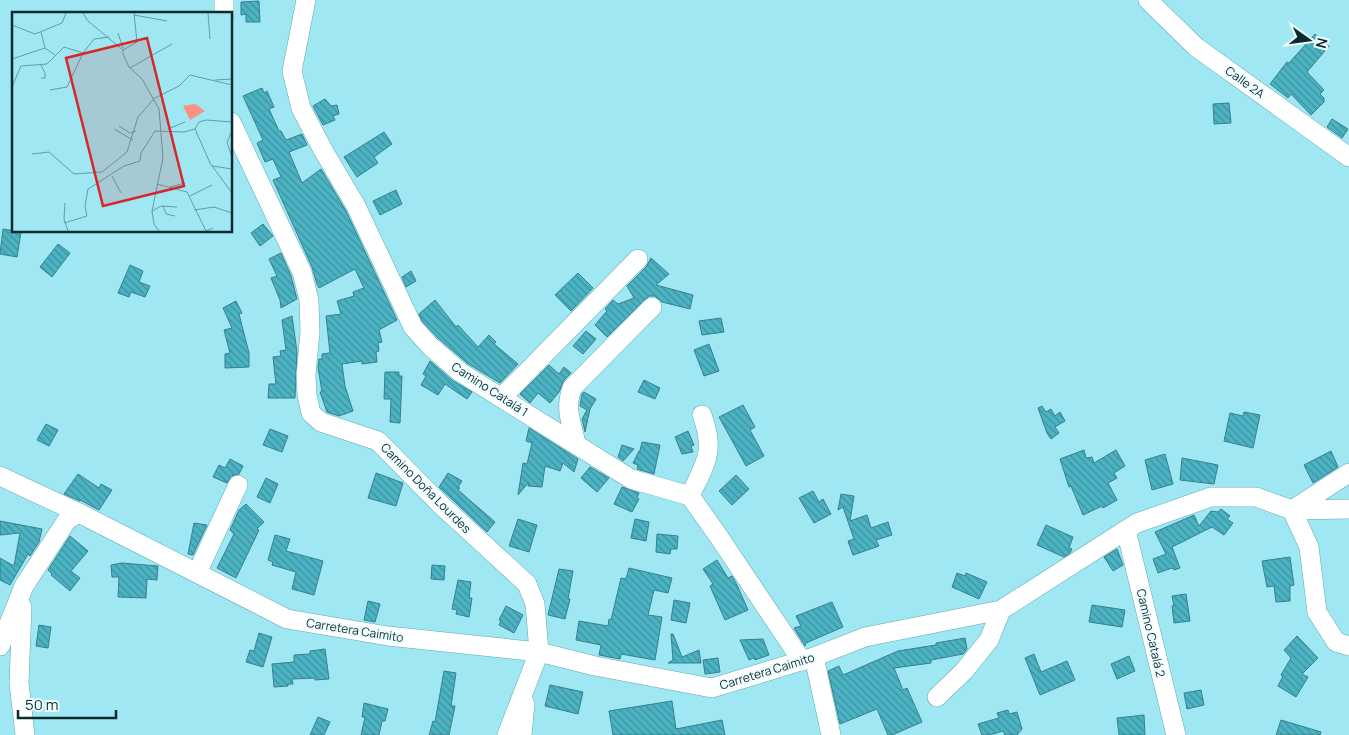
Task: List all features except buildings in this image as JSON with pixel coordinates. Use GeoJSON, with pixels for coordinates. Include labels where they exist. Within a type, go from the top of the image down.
{"type":"FeatureCollection","features":[{"type":"Feature","properties":{"kind":"street","name":"Camino Catalá 1"},"geometry":{"type":"LineString","coordinates":[[306,0],[292,71],[301,108],[322,150],[356,206],[413,327],[430,346],[460,372],[631,479],[690,496]]}},
{"type":"Feature","properties":{"kind":"street","name":"Calle 2A"},"geometry":{"type":"LineString","coordinates":[[1148,0],[1196,47],[1349,157]]}},
{"type":"Feature","properties":{"kind":"street","name":"Camino Doña Lourdes"},"geometry":{"type":"LineString","coordinates":[[232,127],[237,150],[302,272],[309,300],[310,332],[306,374],[307,395],[311,413],[321,422],[378,440],[440,504],[527,584],[535,604],[539,652]]}},
{"type":"Feature","properties":{"kind":"street"},"geometry":{"type":"LineString","coordinates":[[502,397],[638,258]]}},
{"type":"Feature","properties":{"kind":"street"},"geometry":{"type":"LineString","coordinates":[[576,444],[569,418],[567,400],[572,388],[652,307]]}},
{"type":"Feature","properties":{"kind":"street"},"geometry":{"type":"LineString","coordinates":[[702,415],[708,432],[709,457],[690,496],[808,659],[831,735]]}},
{"type":"Feature","properties":{"kind":"street"},"geometry":{"type":"LineString","coordinates":[[1292,510],[1349,473]]}},
{"type":"Feature","properties":{"kind":"street","name":"Carretera Caimito"},"geometry":{"type":"LineString","coordinates":[[0,476],[79,513],[287,619],[388,636],[539,652],[595,666],[712,688],[808,659],[864,637],[1001,610],[1137,523],[1211,497],[1256,497],[1292,510]]}},
{"type":"Feature","properties":{"kind":"street"},"geometry":{"type":"LineString","coordinates":[[197,573],[238,485]]}},
{"type":"Feature","properties":{"kind":"street"},"geometry":{"type":"LineString","coordinates":[[1292,510],[1349,509]]}},
{"type":"Feature","properties":{"kind":"street"},"geometry":{"type":"LineString","coordinates":[[1292,510],[1308,547],[1318,612],[1336,642],[1349,646]]}},
{"type":"Feature","properties":{"kind":"street"},"geometry":{"type":"LineString","coordinates":[[0,646],[24,586],[67,520],[79,513]]}},
{"type":"Feature","properties":{"kind":"street","name":"Camino Catalá 2"},"geometry":{"type":"LineString","coordinates":[[1126,530],[1176,735]]}},
{"type":"Feature","properties":{"kind":"street"},"geometry":{"type":"LineString","coordinates":[[24,586],[20,627],[19,683],[26,735]]}},
{"type":"Feature","properties":{"kind":"street"},"geometry":{"type":"LineString","coordinates":[[937,697],[964,671],[989,640],[1001,610]]}},
{"type":"Feature","properties":{"kind":"street"},"geometry":{"type":"LineString","coordinates":[[506,735],[539,652]]}},
{"type":"Feature","properties":{"kind":"street"},"geometry":{"type":"LineString","coordinates":[[522,735],[526,685]]}}]}
